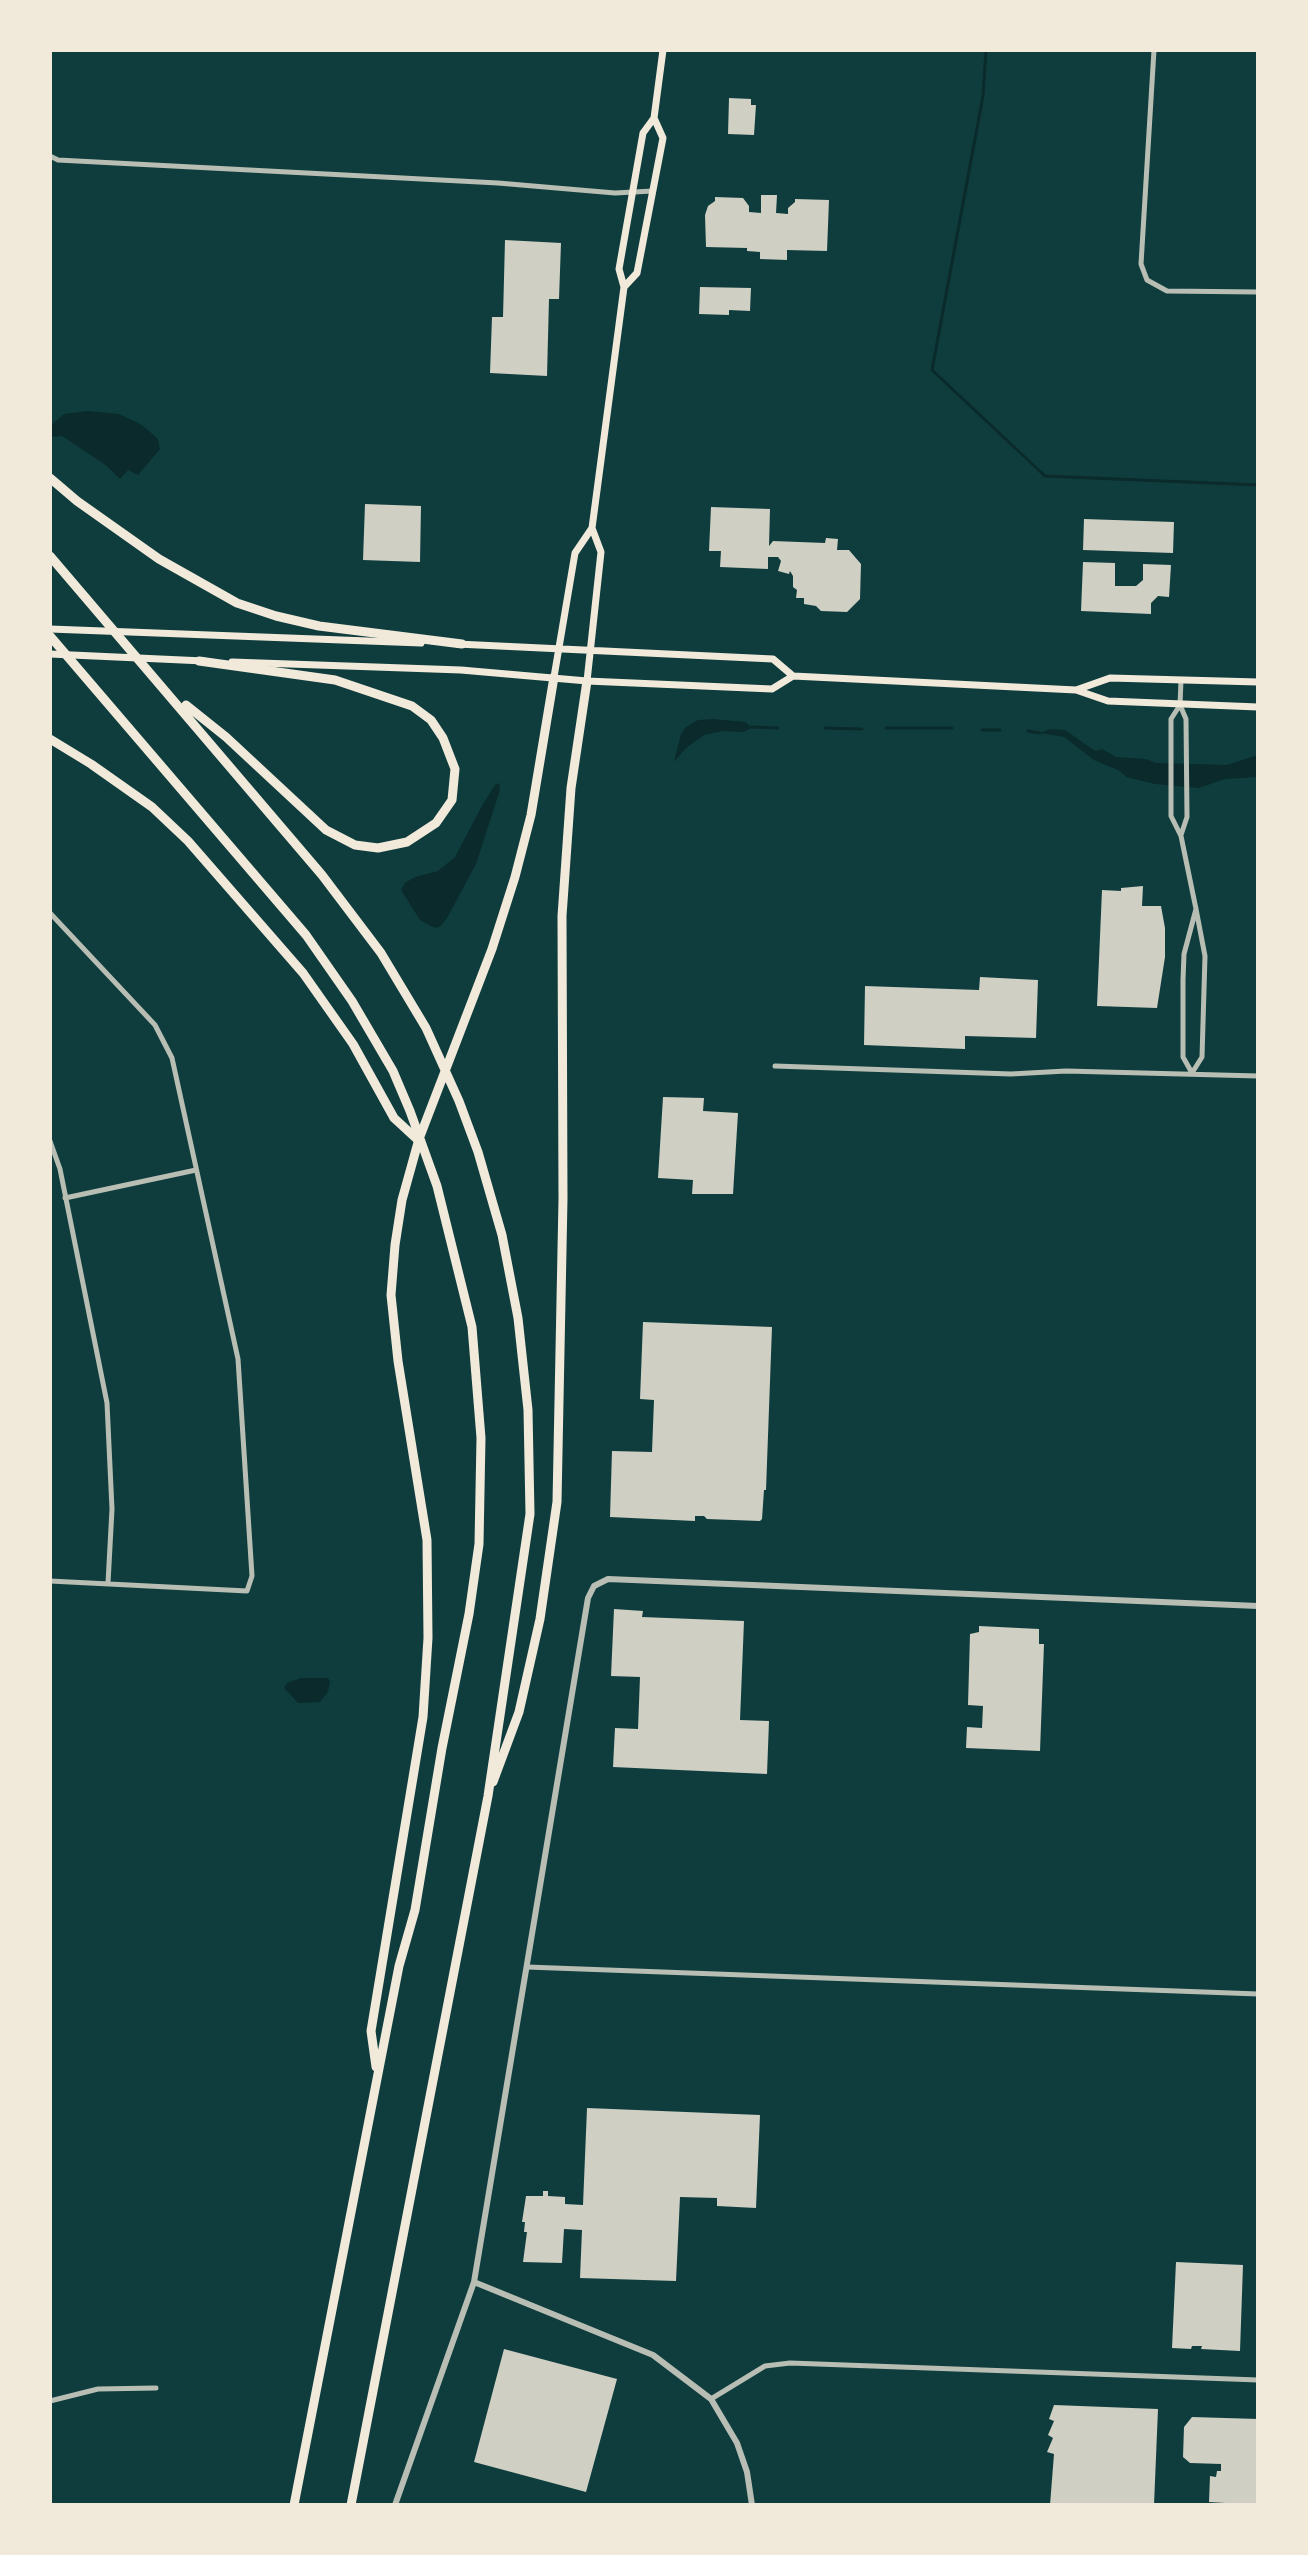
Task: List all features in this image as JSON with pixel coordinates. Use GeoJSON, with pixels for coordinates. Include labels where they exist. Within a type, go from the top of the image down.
{"type":"FeatureCollection","features":[{"type":"Feature","properties":{"kind":"highway"},"geometry":{"type":"LineString","coordinates":[[50,478],[159,559],[237,603],[319,626],[462,644]]}},
{"type":"Feature","properties":{"kind":"highway"},"geometry":{"type":"LineString","coordinates":[[50,556],[322,875],[381,953],[426,1028],[459,1101],[478,1152],[502,1235],[518,1318],[528,1410],[530,1514],[488,1796],[351,2505]]}},
{"type":"Feature","properties":{"kind":"highway"},"geometry":{"type":"LineString","coordinates":[[50,636],[306,935],[352,1001],[393,1071],[422,1143],[437,1186],[472,1327],[481,1438],[479,1544],[469,1614],[442,1748],[415,1910],[399,1966],[294,2505]]}},
{"type":"Feature","properties":{"kind":"highway"},"geometry":{"type":"LineString","coordinates":[[169,693],[226,737],[326,830],[355,845],[378,848],[407,842],[436,823],[452,800],[455,769],[443,738],[431,720],[412,706],[335,680],[199,661]]}},
{"type":"Feature","properties":{"kind":"highway"},"geometry":{"type":"LineString","coordinates":[[378,2074],[371,2031],[423,1717],[428,1638],[427,1540],[398,1361],[391,1295],[395,1245],[402,1200],[419,1139],[515,877],[531,815],[554,677]]}},
{"type":"Feature","properties":{"kind":"highway"},"geometry":{"type":"LineString","coordinates":[[488,1796],[519,1712],[540,1619],[557,1502],[563,1183],[562,916],[571,788],[587,681]]}},
{"type":"Feature","properties":{"kind":"highway"},"geometry":{"type":"LineString","coordinates":[[50,739],[142,799],[188,841],[303,973],[353,1044],[394,1118],[422,1143]]}},
{"type":"Feature","properties":{"kind":"main road"},"geometry":{"type":"LineString","coordinates":[[554,677],[575,553],[592,528],[624,287],[619,269],[643,133],[654,118],[663,50]]}},
{"type":"Feature","properties":{"kind":"main road"},"geometry":{"type":"LineString","coordinates":[[624,287],[637,273],[663,138],[654,118]]}},
{"type":"Feature","properties":{"kind":"main road"},"geometry":{"type":"LineString","coordinates":[[587,681],[601,552],[592,528]]}},
{"type":"Feature","properties":{"kind":"main road"},"geometry":{"type":"LineString","coordinates":[[50,629],[773,659],[793,676]]}},
{"type":"Feature","properties":{"kind":"main road"},"geometry":{"type":"LineString","coordinates":[[50,654],[461,670],[587,681],[772,689],[793,676],[1076,690],[1108,701],[1258,707]]}},
{"type":"Feature","properties":{"kind":"main road"},"geometry":{"type":"LineString","coordinates":[[1076,690],[1110,678],[1258,682]]}},
{"type":"Feature","properties":{"kind":"street"},"geometry":{"type":"LineString","coordinates":[[1154,50],[1141,264],[1147,280],[1167,291],[1258,292]]}},
{"type":"Feature","properties":{"kind":"street"},"geometry":{"type":"LineString","coordinates":[[50,156],[58,160],[498,183],[615,193],[653,191]]}},
{"type":"Feature","properties":{"kind":"street"},"geometry":{"type":"LineString","coordinates":[[1181,680],[1180,705],[1186,719],[1187,817],[1181,836]]}},
{"type":"Feature","properties":{"kind":"street"},"geometry":{"type":"LineString","coordinates":[[1180,705],[1171,719],[1171,816],[1181,836],[1205,956],[1202,1057],[1192,1073]]}},
{"type":"Feature","properties":{"kind":"street"},"geometry":{"type":"LineString","coordinates":[[1192,1073],[1183,1057],[1183,980],[1184,954],[1196,909]]}},
{"type":"Feature","properties":{"kind":"street"},"geometry":{"type":"LineString","coordinates":[[50,913],[153,1022],[174,1064],[238,1359],[251,1584],[247,1591],[238,1591],[50,1581]]}},
{"type":"Feature","properties":{"kind":"street"},"geometry":{"type":"LineString","coordinates":[[775,1066],[1011,1074],[1066,1071],[1258,1076]]}},
{"type":"Feature","properties":{"kind":"street"},"geometry":{"type":"LineString","coordinates":[[50,1141],[60,1169],[92,1319],[110,1426],[112,1509],[108,1583]]}},
{"type":"Feature","properties":{"kind":"street"},"geometry":{"type":"LineString","coordinates":[[65,1198],[196,1170]]}},
{"type":"Feature","properties":{"kind":"street"},"geometry":{"type":"LineString","coordinates":[[395,2505],[474,2282],[588,1598],[594,1586],[608,1579],[1258,1606]]}},
{"type":"Feature","properties":{"kind":"street"},"geometry":{"type":"LineString","coordinates":[[527,1967],[1258,1994]]}},
{"type":"Feature","properties":{"kind":"street"},"geometry":{"type":"LineString","coordinates":[[474,2282],[653,2355],[711,2399],[737,2443],[747,2472],[752,2505]]}},
{"type":"Feature","properties":{"kind":"street"},"geometry":{"type":"LineString","coordinates":[[711,2399],[765,2366],[790,2363],[1258,2380]]}},
{"type":"Feature","properties":{"kind":"street"},"geometry":{"type":"LineString","coordinates":[[50,2401],[98,2389],[156,2388]]}},
{"type":"Feature","properties":{"kind":"water"},"geometry":{"type":"Polygon","coordinates":[[[87,411],[119,414],[142,425],[158,439],[160,449],[138,475],[128,470],[120,479],[107,466],[62,436],[52,437],[51,425],[64,414],[87,411]]]}},
{"type":"Feature","properties":{"kind":"water"},"geometry":{"type":"Polygon","coordinates":[[[698,720],[746,722],[751,728],[744,732],[723,731],[704,735],[674,762],[681,734],[686,727],[698,720]]]}},
{"type":"Feature","properties":{"kind":"water"},"geometry":{"type":"Polygon","coordinates":[[[1050,729],[1065,730],[1095,751],[1102,749],[1116,757],[1146,759],[1156,763],[1227,765],[1258,755],[1258,777],[1225,779],[1199,788],[1155,784],[1126,777],[1120,771],[1094,760],[1064,737],[1040,733],[1050,729]]]}},
{"type":"Feature","properties":{"kind":"water"},"geometry":{"type":"Polygon","coordinates":[[[499,783],[500,790],[476,864],[447,918],[435,928],[420,920],[401,890],[405,883],[438,871],[455,857],[483,804],[499,783]]]}},
{"type":"Feature","properties":{"kind":"water"},"geometry":{"type":"Polygon","coordinates":[[[301,1678],[328,1678],[328,1692],[320,1702],[298,1703],[284,1688],[287,1683],[301,1678]]]}},
{"type":"Feature","properties":{"kind":"building"},"geometry":{"type":"Polygon","coordinates":[[[729,98],[751,99],[751,105],[756,105],[754,135],[728,134],[729,98]]]}},
{"type":"Feature","properties":{"kind":"building"},"geometry":{"type":"Polygon","coordinates":[[[761,195],[777,195],[776,213],[788,214],[788,208],[795,199],[829,200],[827,251],[787,250],[787,260],[760,259],[760,252],[747,251],[747,248],[706,247],[705,215],[715,197],[743,198],[749,212],[761,213],[761,195]]]}},
{"type":"Feature","properties":{"kind":"building"},"geometry":{"type":"Polygon","coordinates":[[[505,240],[561,243],[559,299],[549,299],[547,376],[490,373],[492,317],[503,317],[505,240]]]}},
{"type":"Feature","properties":{"kind":"building"},"geometry":{"type":"Polygon","coordinates":[[[700,287],[751,288],[750,311],[729,310],[729,315],[699,314],[700,287]]]}},
{"type":"Feature","properties":{"kind":"building"},"geometry":{"type":"Polygon","coordinates":[[[365,504],[421,506],[420,562],[363,560],[365,504]]]}},
{"type":"Feature","properties":{"kind":"building"},"geometry":{"type":"Polygon","coordinates":[[[711,507],[770,509],[769,546],[773,541],[825,543],[826,538],[838,539],[837,550],[849,550],[861,564],[860,599],[847,612],[821,611],[816,606],[804,604],[804,598],[796,598],[797,590],[793,587],[790,571],[789,574],[778,571],[781,561],[778,557],[768,557],[768,569],[720,567],[721,551],[709,551],[711,507]]]}},
{"type":"Feature","properties":{"kind":"building"},"geometry":{"type":"Polygon","coordinates":[[[1084,519],[1174,522],[1173,553],[1083,550],[1084,519]]]}},
{"type":"Feature","properties":{"kind":"building"},"geometry":{"type":"Polygon","coordinates":[[[1083,562],[1115,563],[1115,586],[1136,586],[1143,580],[1143,564],[1171,565],[1169,597],[1158,596],[1151,603],[1151,614],[1081,611],[1083,562]]]}},
{"type":"Feature","properties":{"kind":"building"},"geometry":{"type":"Polygon","coordinates":[[[1143,886],[1142,906],[1161,906],[1165,928],[1165,957],[1157,1008],[1097,1006],[1102,890],[1121,891],[1121,888],[1143,886]]]}},
{"type":"Feature","properties":{"kind":"building"},"geometry":{"type":"Polygon","coordinates":[[[980,977],[1038,980],[1036,1038],[965,1036],[965,1049],[864,1045],[865,986],[979,990],[980,977]]]}},
{"type":"Feature","properties":{"kind":"building"},"geometry":{"type":"Polygon","coordinates":[[[663,1097],[704,1098],[703,1111],[738,1113],[733,1194],[692,1194],[693,1180],[658,1178],[663,1097]]]}},
{"type":"Feature","properties":{"kind":"building"},"geometry":{"type":"Polygon","coordinates":[[[643,1322],[772,1327],[766,1490],[760,1521],[707,1519],[704,1516],[695,1516],[695,1521],[610,1517],[612,1451],[652,1452],[654,1400],[640,1399],[643,1322]]]}},
{"type":"Feature","properties":{"kind":"building"},"geometry":{"type":"Polygon","coordinates":[[[614,1609],[643,1611],[642,1617],[744,1621],[740,1720],[769,1721],[767,1774],[613,1767],[615,1728],[638,1729],[640,1677],[611,1676],[614,1609]]]}},
{"type":"Feature","properties":{"kind":"building"},"geometry":{"type":"Polygon","coordinates":[[[979,1626],[1039,1629],[1039,1644],[1044,1644],[1040,1751],[966,1748],[967,1727],[982,1728],[983,1706],[968,1705],[970,1634],[979,1632],[979,1626]]]}},
{"type":"Feature","properties":{"kind":"building"},"geometry":{"type":"Polygon","coordinates":[[[587,2108],[760,2115],[756,2208],[717,2206],[717,2198],[680,2197],[676,2281],[580,2278],[582,2230],[564,2229],[562,2263],[523,2262],[527,2232],[524,2232],[525,2222],[522,2222],[526,2196],[543,2196],[543,2191],[548,2191],[548,2196],[565,2197],[565,2204],[583,2205],[587,2108]]]}},
{"type":"Feature","properties":{"kind":"building"},"geometry":{"type":"Polygon","coordinates":[[[1176,2262],[1243,2265],[1240,2351],[1201,2349],[1202,2346],[1172,2348],[1176,2262]]]}},
{"type":"Feature","properties":{"kind":"building"},"geometry":{"type":"Polygon","coordinates":[[[504,2349],[617,2379],[586,2492],[474,2462],[504,2349]]]}},
{"type":"Feature","properties":{"kind":"building"},"geometry":{"type":"Polygon","coordinates":[[[1054,2405],[1158,2409],[1154,2505],[1050,2505],[1054,2454],[1047,2452],[1053,2438],[1048,2435],[1054,2421],[1049,2419],[1054,2405]]]}},
{"type":"Feature","properties":{"kind":"building"},"geometry":{"type":"Polygon","coordinates":[[[1192,2417],[1258,2419],[1258,2505],[1209,2502],[1210,2476],[1216,2477],[1217,2471],[1221,2471],[1221,2464],[1190,2463],[1183,2457],[1184,2427],[1192,2417]]]}},
{"type":"Feature","properties":{"kind":"waterway"},"geometry":{"type":"LineString","coordinates":[[986,50],[983,96],[932,370],[1045,476],[1258,485]]}},
{"type":"Feature","properties":{"kind":"waterway"},"geometry":{"type":"LineString","coordinates":[[751,727],[778,728]]}},
{"type":"Feature","properties":{"kind":"waterway"},"geometry":{"type":"LineString","coordinates":[[825,728],[862,729]]}},
{"type":"Feature","properties":{"kind":"waterway"},"geometry":{"type":"LineString","coordinates":[[886,728],[952,728]]}},
{"type":"Feature","properties":{"kind":"waterway"},"geometry":{"type":"LineString","coordinates":[[982,730],[1000,730]]}},
{"type":"Feature","properties":{"kind":"waterway"},"geometry":{"type":"LineString","coordinates":[[1028,731],[1040,733]]}}]}
